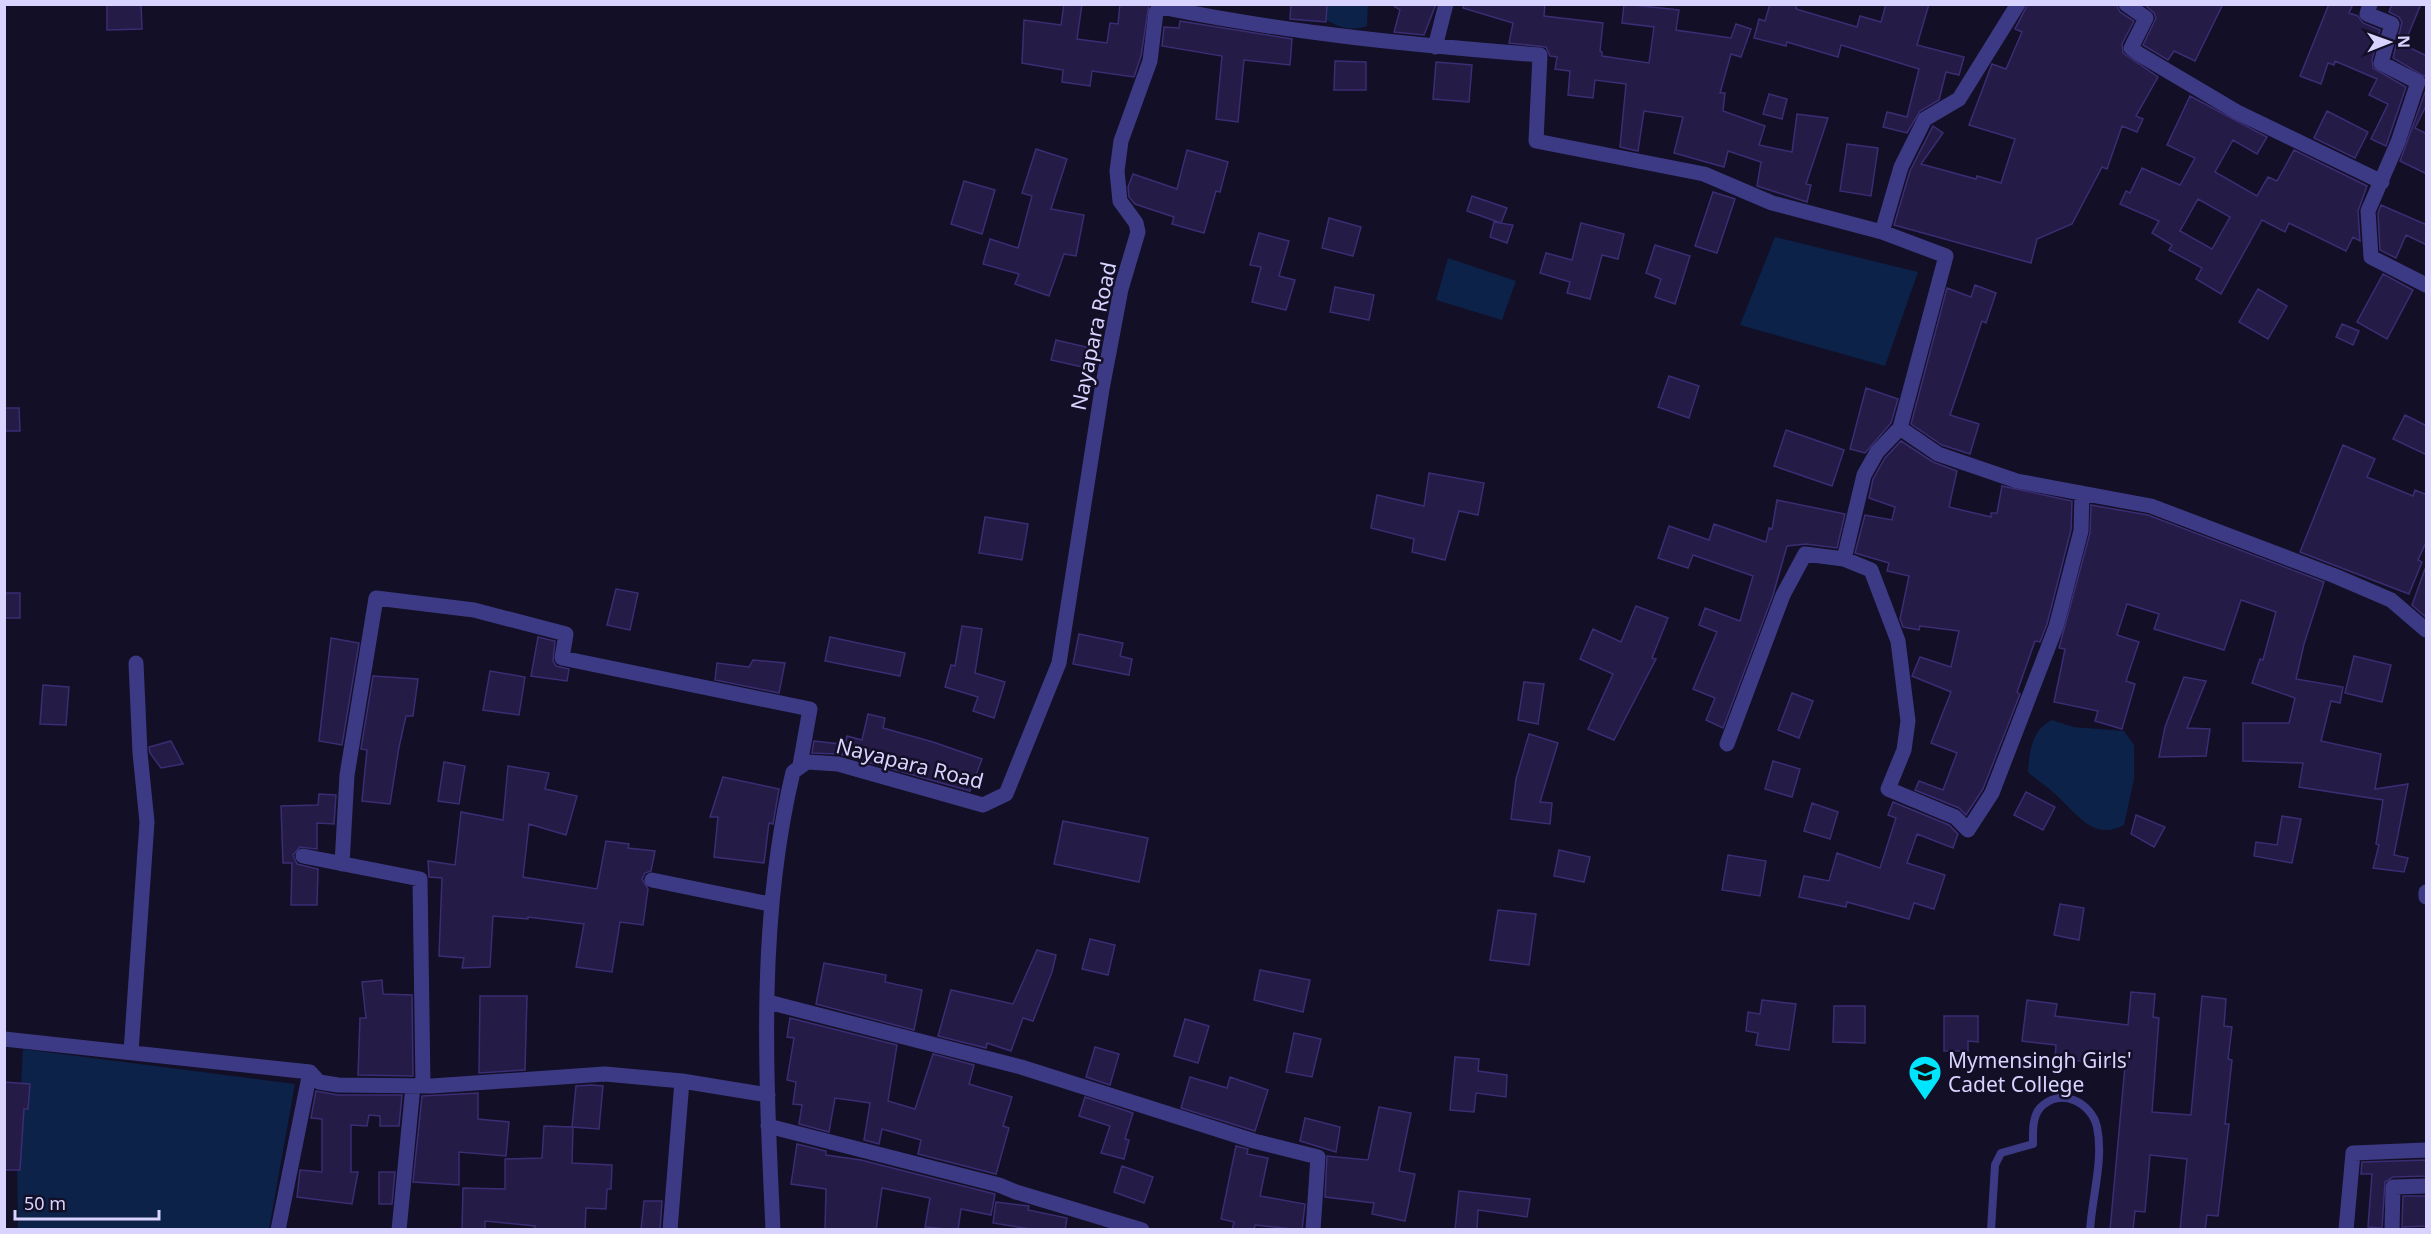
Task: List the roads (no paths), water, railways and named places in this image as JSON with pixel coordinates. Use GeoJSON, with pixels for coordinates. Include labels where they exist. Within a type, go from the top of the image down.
{"type":"FeatureCollection","features":[{"type":"Feature","properties":{"kind":"street"},"geometry":{"type":"LineString","coordinates":[[1435,47],[1446,4]]}},
{"type":"Feature","properties":{"kind":"street"},"geometry":{"type":"LineString","coordinates":[[1882,232],[1900,167],[1925,119],[1959,99],[2018,4]]}},
{"type":"Feature","properties":{"kind":"street"},"geometry":{"type":"LineString","coordinates":[[2126,4],[2146,18],[2131,48],[2139,54],[2237,112],[2382,182]]}},
{"type":"Feature","properties":{"kind":"street"},"geometry":{"type":"LineString","coordinates":[[2370,4],[2367,14],[2392,24],[2381,63],[2418,82],[2398,142],[2368,211],[2371,257],[2427,285]]}},
{"type":"Feature","properties":{"kind":"street","name":"Nayapara Road"},"geometry":{"type":"LineString","coordinates":[[800,765],[807,762],[838,764],[983,805],[1006,794],[1059,663],[1102,388],[1121,289],[1138,232],[1136,223],[1120,201],[1117,171],[1121,141],[1150,61],[1156,12],[1161,7],[1243,12]]}},
{"type":"Feature","properties":{"kind":"street"},"geometry":{"type":"LineString","coordinates":[[1243,12],[1273,27],[1435,47],[1540,55],[1536,141],[1704,174],[1772,203],[1882,232],[1946,256],[1900,428],[1877,452],[1864,475],[1844,559]]}},
{"type":"Feature","properties":{"kind":"street"},"geometry":{"type":"LineString","coordinates":[[1900,428],[1938,454],[2017,481],[2151,506],[2335,576],[2391,600],[2427,630]]}},
{"type":"Feature","properties":{"kind":"street"},"geometry":{"type":"LineString","coordinates":[[1727,744],[1783,595],[1805,554],[1844,559],[1871,570],[1898,641],[1908,731],[1904,750],[1888,789],[1955,817],[1968,830],[1992,793],[2056,627],[2081,531],[2082,493]]}},
{"type":"Feature","properties":{"kind":"street"},"geometry":{"type":"LineString","coordinates":[[342,864],[347,775],[376,598],[474,610],[566,634],[562,658],[810,709],[800,765],[793,772],[788,792],[770,904],[768,1126],[773,1230]]}},
{"type":"Feature","properties":{"kind":"street"},"geometry":{"type":"LineString","coordinates":[[131,1053],[147,822],[140,753],[136,663]]}},
{"type":"Feature","properties":{"kind":"street"},"geometry":{"type":"LineString","coordinates":[[303,856],[420,879],[418,1086],[399,1230]]}},
{"type":"Feature","properties":{"kind":"street"},"geometry":{"type":"LineString","coordinates":[[652,880],[770,904]]}},
{"type":"Feature","properties":{"kind":"street"},"geometry":{"type":"LineString","coordinates":[[2427,891],[2427,897]]}},
{"type":"Feature","properties":{"kind":"street"},"geometry":{"type":"LineString","coordinates":[[768,1002],[999,1061],[1254,1140],[1318,1157],[1313,1230]]}},
{"type":"Feature","properties":{"kind":"street"},"geometry":{"type":"LineString","coordinates":[[4,1039],[310,1072],[319,1082],[338,1085],[418,1086],[605,1074],[682,1082],[768,1095]]}},
{"type":"Feature","properties":{"kind":"street"},"geometry":{"type":"LineString","coordinates":[[278,1230],[310,1072]]}},
{"type":"Feature","properties":{"kind":"street"},"geometry":{"type":"LineString","coordinates":[[670,1230],[682,1082]]}},
{"type":"Feature","properties":{"kind":"street"},"geometry":{"type":"LineString","coordinates":[[768,1126],[999,1185],[1142,1230]]}},
{"type":"Feature","properties":{"kind":"street"},"geometry":{"type":"LineString","coordinates":[[2346,1230],[2353,1153],[2427,1150]]}},
{"type":"Feature","properties":{"kind":"street"},"geometry":{"type":"LineString","coordinates":[[2392,1230],[2393,1187],[2427,1186]]}},
{"type":"Feature","properties":{"kind":"lane"},"geometry":{"type":"LineString","coordinates":[[1991,1230],[1995,1165],[2001,1153],[2033,1144],[2034,1120],[2041,1107],[2056,1099],[2068,1097],[2091,1110],[2097,1126],[2099,1143],[2091,1230]]}},
{"type":"Feature","properties":{"kind":"water"},"geometry":{"type":"Polygon","coordinates":[[[1320,5],[1368,5],[1367,26],[1344,28],[1334,24],[1323,18],[1320,5]]]}},
{"type":"Feature","properties":{"kind":"water"},"geometry":{"type":"Polygon","coordinates":[[[1775,237],[1918,272],[1885,366],[1740,325],[1775,237]]]}},
{"type":"Feature","properties":{"kind":"water"},"geometry":{"type":"Polygon","coordinates":[[[1448,258],[1516,281],[1502,320],[1436,300],[1448,258]]]}},
{"type":"Feature","properties":{"kind":"water"},"geometry":{"type":"Polygon","coordinates":[[[2052,720],[2073,727],[2124,731],[2134,745],[2134,779],[2124,825],[2103,830],[2093,827],[2077,816],[2051,790],[2028,772],[2029,757],[2036,735],[2045,724],[2052,720]]]}},
{"type":"Feature","properties":{"kind":"water"},"geometry":{"type":"Polygon","coordinates":[[[23,1049],[295,1084],[269,1229],[18,1230],[17,1156],[23,1049]]]}},
{"type":"Feature","properties":{"kind":"place","name":"Mymensingh Girls' Cadet College"},"geometry":{"type":"Point","coordinates":[1925,1101]}}]}
